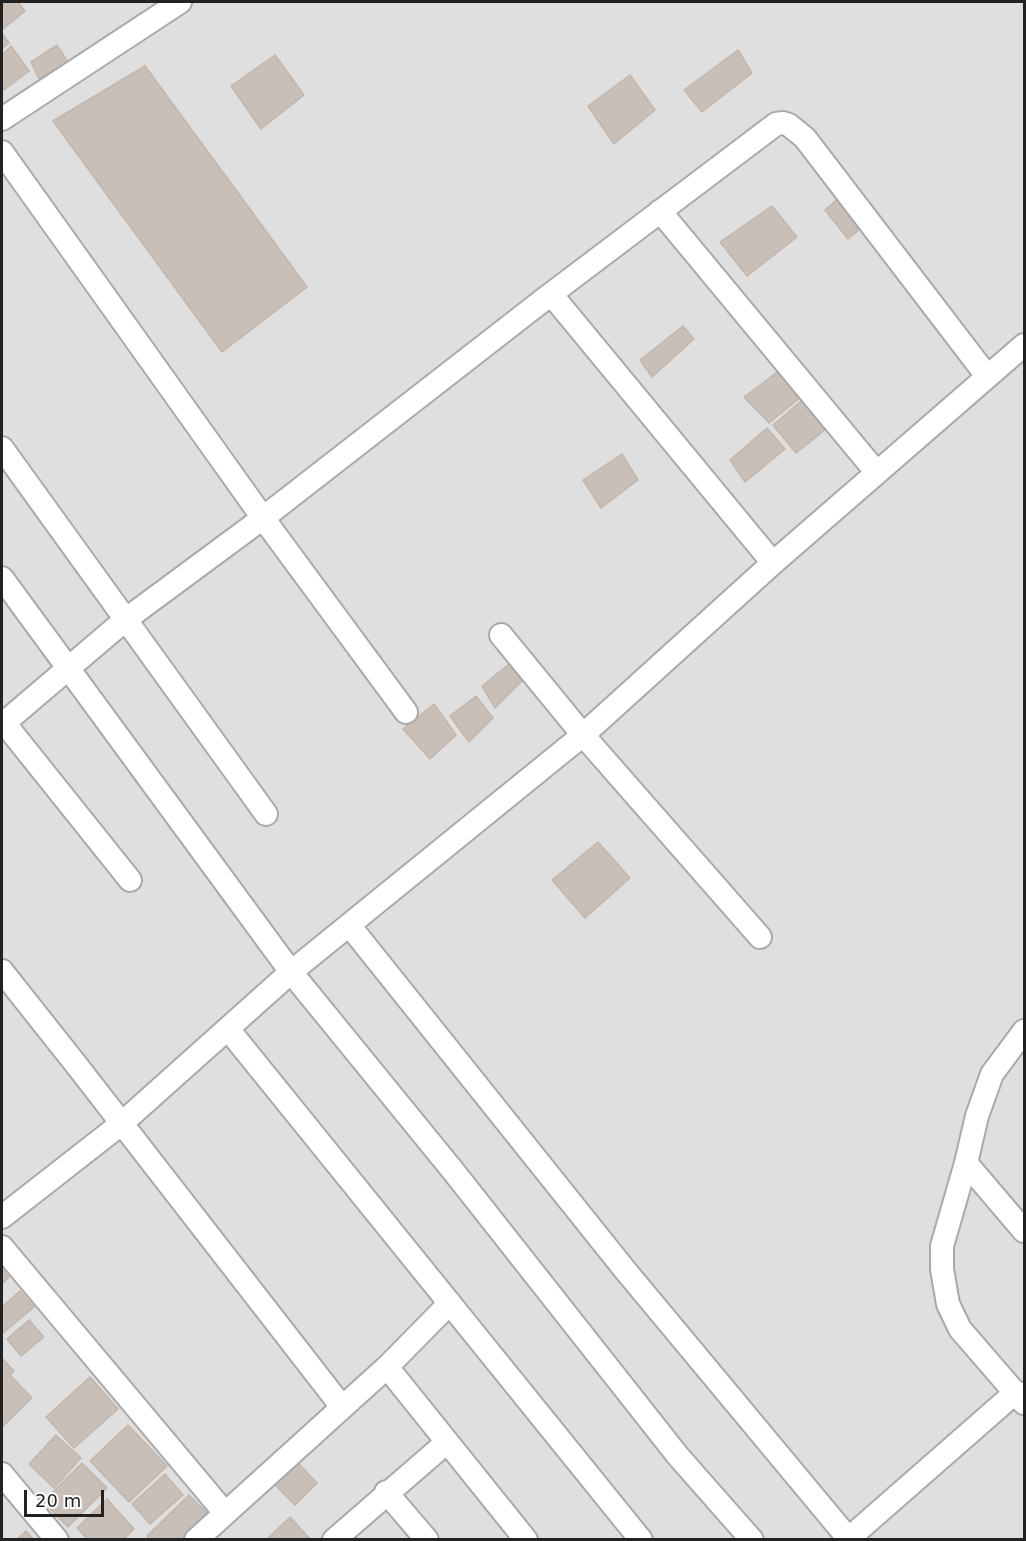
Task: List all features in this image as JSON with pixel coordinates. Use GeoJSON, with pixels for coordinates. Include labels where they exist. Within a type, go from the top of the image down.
{"type":"FeatureCollection","features":[{"type":"Feature","properties":{"kind":"street"},"geometry":{"type":"LineString","coordinates":[[2,119],[180,2]]}},
{"type":"Feature","properties":{"kind":"street"},"geometry":{"type":"LineString","coordinates":[[130,880],[3,721],[125,620],[263,518],[551,294],[776,124],[789,125],[805,138],[987,376]]}},
{"type":"Feature","properties":{"kind":"street"},"geometry":{"type":"LineString","coordinates":[[2,152],[263,518],[406,712]]}},
{"type":"Feature","properties":{"kind":"street"},"geometry":{"type":"LineString","coordinates":[[660,211],[877,473]]}},
{"type":"Feature","properties":{"kind":"street"},"geometry":{"type":"LineString","coordinates":[[551,294],[773,563]]}},
{"type":"Feature","properties":{"kind":"street"},"geometry":{"type":"LineString","coordinates":[[2,1217],[121,1124],[291,972],[583,735],[773,563],[1024,345]]}},
{"type":"Feature","properties":{"kind":"street"},"geometry":{"type":"LineString","coordinates":[[2,448],[266,814]]}},
{"type":"Feature","properties":{"kind":"street"},"geometry":{"type":"LineString","coordinates":[[2,578],[66,669],[291,972],[454,1172],[678,1456],[752,1539]]}},
{"type":"Feature","properties":{"kind":"street"},"geometry":{"type":"LineString","coordinates":[[501,635],[583,735],[760,937]]}},
{"type":"Feature","properties":{"kind":"street"},"geometry":{"type":"LineString","coordinates":[[349,925],[625,1270],[858,1536],[1020,1397],[960,1329],[948,1304],[942,1269],[942,1246],[977,1116],[992,1074],[1024,1031]]}},
{"type":"Feature","properties":{"kind":"street"},"geometry":{"type":"LineString","coordinates":[[2,971],[342,1407]]}},
{"type":"Feature","properties":{"kind":"street"},"geometry":{"type":"LineString","coordinates":[[228,1029],[641,1539]]}},
{"type":"Feature","properties":{"kind":"street"},"geometry":{"type":"LineString","coordinates":[[966,1163],[1024,1231]]}},
{"type":"Feature","properties":{"kind":"street"},"geometry":{"type":"LineString","coordinates":[[2,1247],[225,1513]]}},
{"type":"Feature","properties":{"kind":"street"},"geometry":{"type":"LineString","coordinates":[[196,1539],[387,1367],[450,1303]]}},
{"type":"Feature","properties":{"kind":"street"},"geometry":{"type":"LineString","coordinates":[[387,1367],[526,1539]]}},
{"type":"Feature","properties":{"kind":"street"},"geometry":{"type":"LineString","coordinates":[[334,1539],[447,1442]]}},
{"type":"Feature","properties":{"kind":"street"},"geometry":{"type":"LineString","coordinates":[[2,1474],[57,1539]]}},
{"type":"Feature","properties":{"kind":"street"},"geometry":{"type":"LineString","coordinates":[[386,1492],[427,1539]]}},
{"type":"Feature","properties":{"kind":"shaded area"},"geometry":{"type":"Polygon","coordinates":[[[2,2],[1024,2],[1024,1539],[2,1539],[2,2]]]}},
{"type":"Feature","properties":{"kind":"building"},"geometry":{"type":"Polygon","coordinates":[[[2,2],[18,2],[25,11],[2,30],[2,2]]]}},
{"type":"Feature","properties":{"kind":"building"},"geometry":{"type":"Polygon","coordinates":[[[2,33],[9,43],[2,49],[2,33]]]}},
{"type":"Feature","properties":{"kind":"building"},"geometry":{"type":"Polygon","coordinates":[[[57,45],[68,62],[39,79],[31,62],[57,45]]]}},
{"type":"Feature","properties":{"kind":"building"},"geometry":{"type":"Polygon","coordinates":[[[11,46],[29,71],[4,90],[2,87],[2,55],[11,46]]]}},
{"type":"Feature","properties":{"kind":"building"},"geometry":{"type":"Polygon","coordinates":[[[738,50],[752,73],[702,112],[684,90],[738,50]]]}},
{"type":"Feature","properties":{"kind":"building"},"geometry":{"type":"Polygon","coordinates":[[[275,55],[304,95],[261,129],[231,86],[275,55]]]}},
{"type":"Feature","properties":{"kind":"building"},"geometry":{"type":"Polygon","coordinates":[[[145,66],[307,287],[222,352],[53,121],[145,66]]]}},
{"type":"Feature","properties":{"kind":"building"},"geometry":{"type":"Polygon","coordinates":[[[630,75],[655,110],[614,144],[588,106],[630,75]]]}},
{"type":"Feature","properties":{"kind":"building"},"geometry":{"type":"Polygon","coordinates":[[[843,194],[866,224],[848,239],[825,210],[843,194]]]}},
{"type":"Feature","properties":{"kind":"building"},"geometry":{"type":"Polygon","coordinates":[[[772,206],[797,237],[747,276],[720,242],[772,206]]]}},
{"type":"Feature","properties":{"kind":"building"},"geometry":{"type":"Polygon","coordinates":[[[683,326],[694,339],[652,377],[640,360],[683,326]]]}},
{"type":"Feature","properties":{"kind":"building"},"geometry":{"type":"Polygon","coordinates":[[[784,367],[806,393],[769,423],[744,397],[784,367]]]}},
{"type":"Feature","properties":{"kind":"building"},"geometry":{"type":"Polygon","coordinates":[[[807,396],[835,422],[796,453],[773,425],[807,396]]]}},
{"type":"Feature","properties":{"kind":"building"},"geometry":{"type":"Polygon","coordinates":[[[767,428],[785,449],[745,482],[730,460],[767,428]]]}},
{"type":"Feature","properties":{"kind":"building"},"geometry":{"type":"Polygon","coordinates":[[[622,454],[638,480],[601,508],[583,480],[622,454]]]}},
{"type":"Feature","properties":{"kind":"building"},"geometry":{"type":"Polygon","coordinates":[[[514,660],[528,675],[495,708],[482,686],[514,660]]]}},
{"type":"Feature","properties":{"kind":"building"},"geometry":{"type":"Polygon","coordinates":[[[476,696],[493,718],[469,742],[450,716],[476,696]]]}},
{"type":"Feature","properties":{"kind":"building"},"geometry":{"type":"Polygon","coordinates":[[[434,704],[456,735],[430,759],[403,729],[434,704]]]}},
{"type":"Feature","properties":{"kind":"building"},"geometry":{"type":"Polygon","coordinates":[[[598,842],[630,878],[585,918],[552,880],[598,842]]]}},
{"type":"Feature","properties":{"kind":"building"},"geometry":{"type":"Polygon","coordinates":[[[2,1269],[9,1277],[2,1284],[2,1269]]]}},
{"type":"Feature","properties":{"kind":"building"},"geometry":{"type":"Polygon","coordinates":[[[20,1291],[34,1307],[3,1333],[2,1307],[20,1291]]]}},
{"type":"Feature","properties":{"kind":"building"},"geometry":{"type":"Polygon","coordinates":[[[29,1320],[44,1337],[21,1356],[7,1339],[29,1320]]]}},
{"type":"Feature","properties":{"kind":"building"},"geometry":{"type":"Polygon","coordinates":[[[2,1358],[14,1371],[10,1375],[32,1398],[2,1427],[2,1358]]]}},
{"type":"Feature","properties":{"kind":"building"},"geometry":{"type":"Polygon","coordinates":[[[90,1377],[118,1409],[74,1448],[46,1417],[90,1377]]]}},
{"type":"Feature","properties":{"kind":"building"},"geometry":{"type":"Polygon","coordinates":[[[128,1425],[167,1466],[129,1502],[90,1461],[128,1425]]]}},
{"type":"Feature","properties":{"kind":"building"},"geometry":{"type":"Polygon","coordinates":[[[56,1435],[81,1458],[54,1488],[29,1464],[56,1435]]]}},
{"type":"Feature","properties":{"kind":"building"},"geometry":{"type":"Polygon","coordinates":[[[295,1460],[317,1483],[295,1505],[272,1482],[295,1460]]]}},
{"type":"Feature","properties":{"kind":"building"},"geometry":{"type":"Polygon","coordinates":[[[82,1463],[107,1488],[68,1527],[43,1502],[82,1463]]]}},
{"type":"Feature","properties":{"kind":"building"},"geometry":{"type":"Polygon","coordinates":[[[165,1474],[183,1495],[150,1524],[132,1504],[165,1474]]]}},
{"type":"Feature","properties":{"kind":"building"},"geometry":{"type":"Polygon","coordinates":[[[189,1495],[211,1517],[187,1540],[150,1540],[147,1536],[189,1495]]]}},
{"type":"Feature","properties":{"kind":"building"},"geometry":{"type":"Polygon","coordinates":[[[107,1499],[134,1529],[123,1540],[88,1540],[77,1528],[107,1499]]]}},
{"type":"Feature","properties":{"kind":"building"},"geometry":{"type":"Polygon","coordinates":[[[290,1517],[311,1540],[266,1540],[290,1517]]]}},
{"type":"Feature","properties":{"kind":"building"},"geometry":{"type":"Polygon","coordinates":[[[26,1531],[34,1540],[16,1540],[26,1531]]]}}]}
